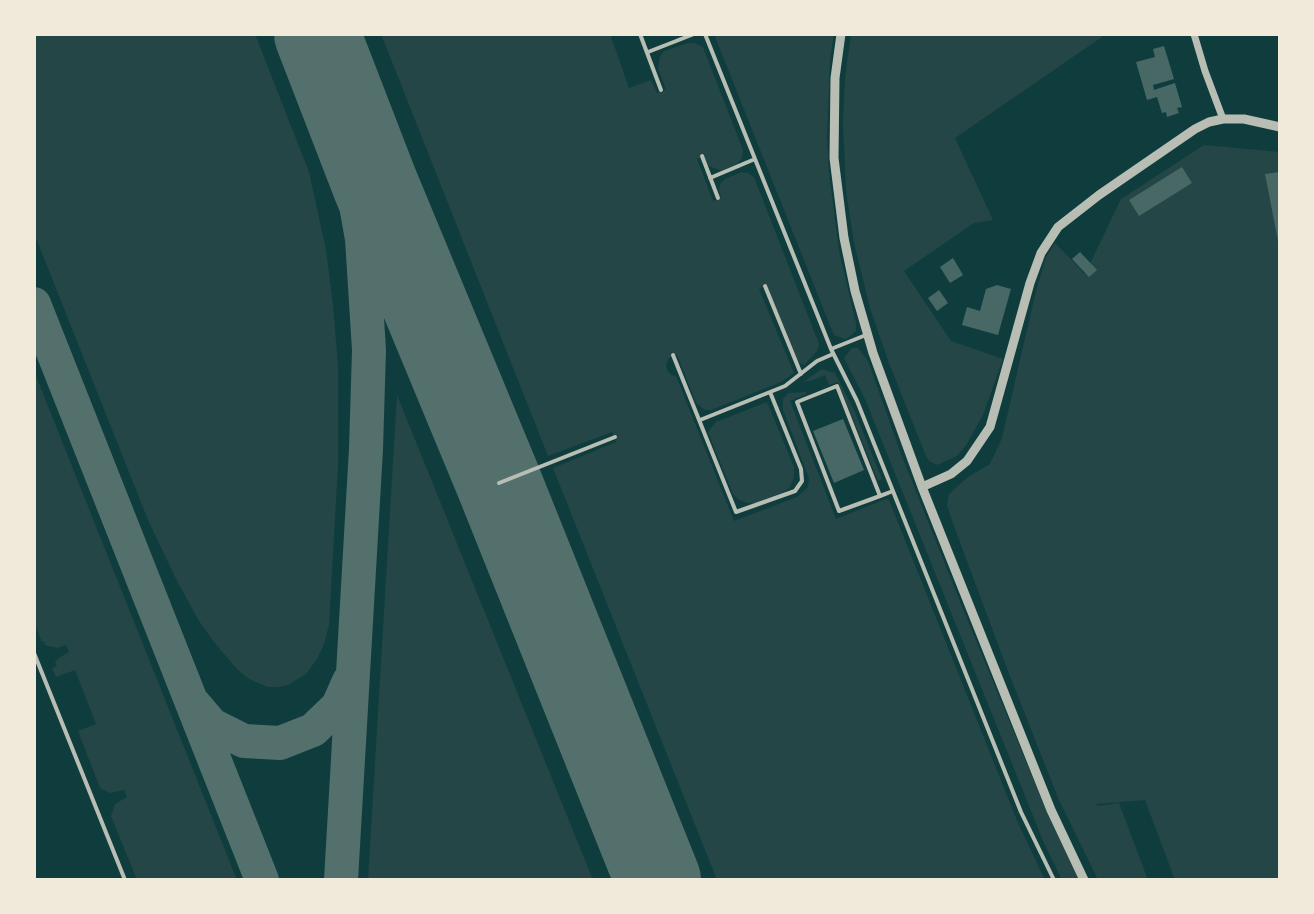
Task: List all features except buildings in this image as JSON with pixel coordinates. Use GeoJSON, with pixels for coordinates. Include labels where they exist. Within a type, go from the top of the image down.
{"type":"FeatureCollection","features":[{"type":"Feature","properties":{"kind":"street"},"geometry":{"type":"LineString","coordinates":[[841,34],[835,78],[834,158],[844,238],[867,335],[922,487],[1051,810],[1084,880]]}},
{"type":"Feature","properties":{"kind":"street"},"geometry":{"type":"LineString","coordinates":[[1194,34],[1223,119]]}},
{"type":"Feature","properties":{"kind":"street"},"geometry":{"type":"LineString","coordinates":[[922,487],[951,474],[967,461],[990,427],[1030,283],[1052,233],[1099,195],[1209,122],[1244,119],[1280,127]]}},
{"type":"Feature","properties":{"kind":"lane"},"geometry":{"type":"LineString","coordinates":[[640,34],[661,90]]}},
{"type":"Feature","properties":{"kind":"lane"},"geometry":{"type":"LineString","coordinates":[[647,52],[694,34]]}},
{"type":"Feature","properties":{"kind":"lane"},"geometry":{"type":"LineString","coordinates":[[705,34],[832,352],[857,401],[1021,812],[1054,880]]}},
{"type":"Feature","properties":{"kind":"lane"},"geometry":{"type":"LineString","coordinates":[[702,156],[718,198]]}},
{"type":"Feature","properties":{"kind":"lane"},"geometry":{"type":"LineString","coordinates":[[710,178],[755,159]]}},
{"type":"Feature","properties":{"kind":"lane"},"geometry":{"type":"LineString","coordinates":[[765,286],[801,374]]}},
{"type":"Feature","properties":{"kind":"lane"},"geometry":{"type":"LineString","coordinates":[[700,421],[785,386],[817,361],[867,335]]}},
{"type":"Feature","properties":{"kind":"lane"},"geometry":{"type":"LineString","coordinates":[[673,355],[736,512],[795,491],[802,481],[801,469],[770,392]]}},
{"type":"Feature","properties":{"kind":"lane"},"geometry":{"type":"LineString","coordinates":[[880,496],[837,386],[797,402],[839,511],[880,496],[893,491]]}},
{"type":"Feature","properties":{"kind":"lane"},"geometry":{"type":"LineString","coordinates":[[499,483],[615,437]]}},
{"type":"Feature","properties":{"kind":"lane"},"geometry":{"type":"LineString","coordinates":[[34,653],[125,880]]}},
{"type":"Feature","properties":{"kind":"shaded area"},"geometry":{"type":"Polygon","coordinates":[[[34,34],[255,34],[309,172],[326,250],[333,305],[338,366],[338,465],[329,625],[317,659],[306,674],[288,685],[268,687],[249,679],[217,646],[199,621],[148,520],[34,233],[34,34]]]}},
{"type":"Feature","properties":{"kind":"shaded area"},"geometry":{"type":"Polygon","coordinates":[[[381,34],[610,34],[629,88],[651,80],[657,93],[666,89],[658,69],[664,51],[688,43],[703,47],[743,150],[738,163],[722,171],[709,166],[704,156],[697,159],[713,201],[721,198],[719,189],[725,179],[742,172],[754,177],[819,344],[817,351],[804,365],[797,361],[765,286],[759,289],[794,373],[781,382],[705,410],[696,403],[677,355],[669,358],[667,370],[676,376],[734,521],[797,497],[808,487],[809,479],[783,410],[783,399],[788,393],[806,392],[790,401],[836,519],[889,500],[1018,823],[1045,880],[717,880],[553,468],[616,442],[612,432],[548,456],[381,34]]]}},
{"type":"Feature","properties":{"kind":"shaded area"},"geometry":{"type":"Polygon","coordinates":[[[714,34],[834,34],[827,138],[839,251],[856,323],[856,331],[848,338],[834,335],[714,34]]]}},
{"type":"Feature","properties":{"kind":"shaded area"},"geometry":{"type":"Polygon","coordinates":[[[851,34],[1100,34],[1102,37],[955,138],[993,220],[974,223],[904,271],[951,341],[1003,359],[983,415],[967,444],[957,456],[937,465],[926,456],[889,363],[870,308],[854,243],[846,191],[843,123],[851,34]]]}},
{"type":"Feature","properties":{"kind":"shaded area"},"geometry":{"type":"Polygon","coordinates":[[[1204,145],[1280,152],[1280,880],[1175,880],[1145,800],[1096,804],[1119,803],[1148,880],[1098,880],[1059,800],[947,505],[949,494],[968,477],[990,464],[1002,438],[1036,291],[1046,257],[1055,243],[1085,274],[1121,199],[1204,145]]]}},
{"type":"Feature","properties":{"kind":"shaded area"},"geometry":{"type":"Polygon","coordinates":[[[852,348],[858,348],[868,361],[901,454],[961,604],[1046,810],[1079,880],[1062,880],[1044,843],[865,399],[844,358],[852,348]]]}},
{"type":"Feature","properties":{"kind":"shaded area"},"geometry":{"type":"Polygon","coordinates":[[[822,369],[835,373],[855,412],[882,479],[878,481],[838,382],[829,385],[825,375],[803,382],[822,369]]]}},
{"type":"Feature","properties":{"kind":"shaded area"},"geometry":{"type":"Polygon","coordinates":[[[34,371],[237,880],[137,880],[111,816],[115,804],[127,797],[124,790],[110,793],[100,788],[78,731],[96,724],[75,670],[56,677],[52,668],[57,666],[55,662],[60,657],[69,652],[66,645],[57,648],[45,645],[34,622],[34,371]]]}},
{"type":"Feature","properties":{"kind":"shaded area"},"geometry":{"type":"Polygon","coordinates":[[[397,395],[593,880],[368,880],[397,395]]]}},
{"type":"Feature","properties":{"kind":"shaded area"},"geometry":{"type":"Polygon","coordinates":[[[767,402],[794,467],[794,477],[784,492],[748,503],[733,494],[708,432],[716,422],[767,402]]]}},
{"type":"Feature","properties":{"kind":"taxiway"},"geometry":{"type":"LineString","coordinates":[[314,34],[342,126],[362,239],[369,350],[341,880]]}},
{"type":"Feature","properties":{"kind":"taxiway"},"geometry":{"type":"LineString","coordinates":[[34,304],[262,880]]}},
{"type":"Feature","properties":{"kind":"taxiway"},"geometry":{"type":"LineString","coordinates":[[195,705],[212,725],[244,741],[280,743],[313,730],[338,706],[349,681]]}},
{"type":"Feature","properties":{"kind":"runway"},"geometry":{"type":"LineString","coordinates":[[317,34],[658,880]]}}]}
